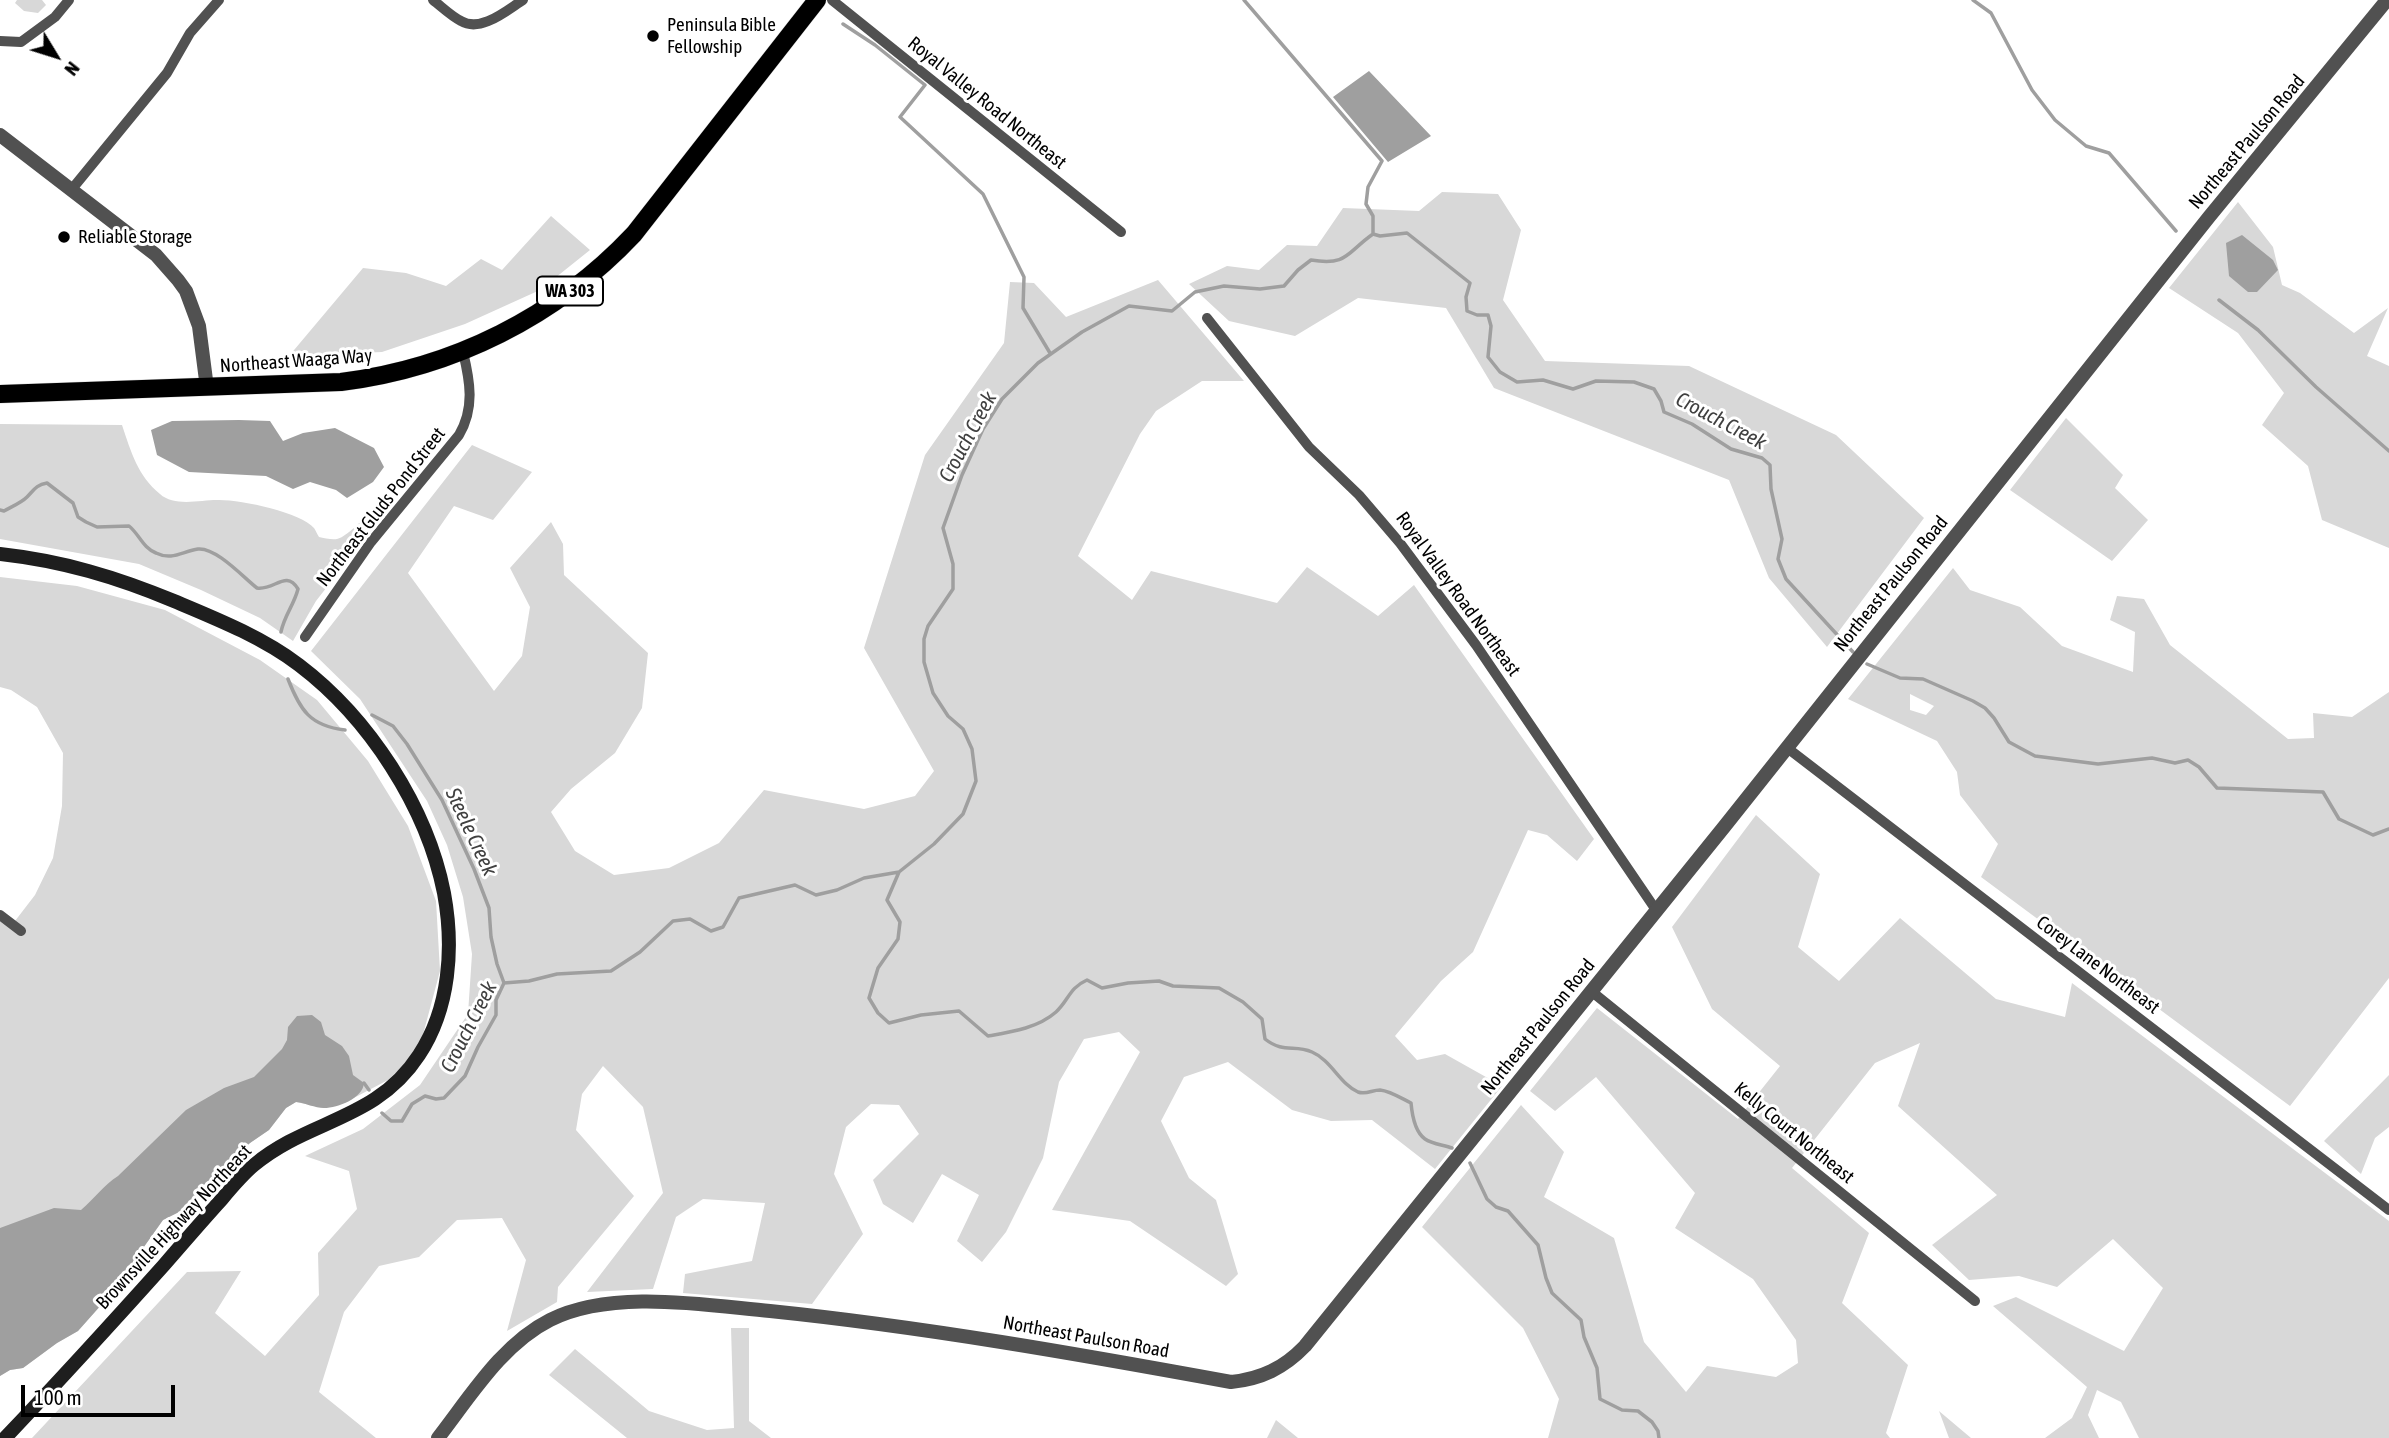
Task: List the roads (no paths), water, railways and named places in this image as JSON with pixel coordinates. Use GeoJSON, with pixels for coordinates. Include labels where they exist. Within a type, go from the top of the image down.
{"type":"FeatureCollection","features":[{"type":"Feature","properties":{"kind":"highway","name":"Northeast Waaga Way"},"geometry":{"type":"LineString","coordinates":[[0,394],[364,379],[413,368],[463,352],[509,331],[577,286],[615,254],[649,215],[817,0]]}},
{"type":"Feature","properties":{"kind":"main road","name":"Brownsville Highway Northeast"},"geometry":{"type":"LineString","coordinates":[[0,554],[86,569],[152,592],[251,635],[316,679],[377,746],[416,812],[440,874],[447,913],[449,948],[441,1009],[424,1047],[404,1075],[372,1102],[290,1140],[248,1170],[133,1300],[5,1438]]}},
{"type":"Feature","properties":{"kind":"street"},"geometry":{"type":"LineString","coordinates":[[72,189],[167,74],[190,33],[219,0]]}},
{"type":"Feature","properties":{"kind":"street"},"geometry":{"type":"LineString","coordinates":[[433,0],[463,23],[475,24],[491,20],[523,0]]}},
{"type":"Feature","properties":{"kind":"street","name":"Royal Valley Road Northeast"},"geometry":{"type":"LineString","coordinates":[[832,0],[1121,232]]}},
{"type":"Feature","properties":{"kind":"street","name":"Northeast Paulson Road"},"geometry":{"type":"LineString","coordinates":[[438,1438],[495,1367],[529,1333],[572,1311],[633,1303],[714,1306],[856,1320],[1034,1347],[1231,1382],[1271,1372],[1306,1346],[2209,217],[2387,0]]}},
{"type":"Feature","properties":{"kind":"street"},"geometry":{"type":"LineString","coordinates":[[0,41],[21,42],[55,17],[66,1]]}},
{"type":"Feature","properties":{"kind":"street"},"geometry":{"type":"LineString","coordinates":[[1,139],[72,189],[156,255],[178,280],[192,304],[199,326],[207,387]]}},
{"type":"Feature","properties":{"kind":"street","name":"Royal Valley Road Northeast"},"geometry":{"type":"LineString","coordinates":[[1207,318],[1309,447],[1350,485],[1389,529],[1476,645],[1656,911]]}},
{"type":"Feature","properties":{"kind":"street","name":"Northeast Gluds Pond Street"},"geometry":{"type":"LineString","coordinates":[[306,638],[371,542],[465,426],[471,402],[463,352]]}},
{"type":"Feature","properties":{"kind":"street","name":"Corey Lane Northeast"},"geometry":{"type":"LineString","coordinates":[[1786,747],[2389,1210]]}},
{"type":"Feature","properties":{"kind":"street"},"geometry":{"type":"LineString","coordinates":[[0,915],[21,931]]}},
{"type":"Feature","properties":{"kind":"street","name":"Kelly Court Northeast"},"geometry":{"type":"LineString","coordinates":[[1591,991],[1975,1301]]}},
{"type":"Feature","properties":{"kind":"waterway"},"geometry":{"type":"LineString","coordinates":[[1244,0],[1382,161],[1368,187],[1366,204],[1373,216],[1373,234]]}},
{"type":"Feature","properties":{"kind":"waterway"},"geometry":{"type":"LineString","coordinates":[[1973,0],[1991,13],[2032,90],[2055,120],[2086,146],[2109,153],[2176,231]]}},
{"type":"Feature","properties":{"kind":"waterway"},"geometry":{"type":"LineString","coordinates":[[843,24],[875,45],[925,85],[900,117],[983,194],[1024,277],[1023,308],[1050,353]]}},
{"type":"Feature","properties":{"kind":"waterway","name":"Crouch Creek"},"geometry":{"type":"LineString","coordinates":[[504,983],[529,981],[557,974],[611,971],[640,952],[673,921],[690,919],[711,931],[723,927],[739,898],[795,885],[816,895],[837,890],[864,878],[899,872],[934,844],[963,814],[976,781],[972,749],[963,729],[948,716],[933,693],[924,662],[924,639],[928,626],[953,589],[953,564],[943,528],[962,475],[983,429],[1002,399],[1038,363],[1082,332],[1129,306],[1172,311],[1195,292],[1224,286],[1260,289],[1284,286],[1311,260],[1340,259],[1373,234],[1380,236],[1407,233],[1470,283],[1466,297],[1467,311],[1488,315],[1491,326],[1488,357],[1500,372],[1517,382],[1543,380],[1573,389],[1596,381],[1634,382],[1654,389],[1664,412],[1692,424],[1731,449],[1762,458],[1770,465],[1771,489],[1782,539],[1778,559],[1786,579],[1853,652]]}},
{"type":"Feature","properties":{"kind":"waterway"},"geometry":{"type":"LineString","coordinates":[[2219,300],[2258,330],[2316,387],[2389,451]]}},
{"type":"Feature","properties":{"kind":"waterway","name":"Steele Creek"},"geometry":{"type":"LineString","coordinates":[[0,510],[4,511],[19,503],[38,486],[47,483],[73,503],[78,517],[97,527],[129,526],[148,548],[156,553],[172,556],[198,549],[205,550],[221,558],[257,588],[289,581],[298,589],[281,632]]}},
{"type":"Feature","properties":{"kind":"waterway","name":"Crouch Creek"},"geometry":{"type":"LineString","coordinates":[[1867,664],[1900,678],[1923,679],[1973,701],[1985,708],[1994,718],[2009,742],[2035,756],[2098,764],[2152,758],[2175,763],[2188,760],[2199,767],[2217,788],[2323,792],[2339,819],[2373,835],[2389,829]]}},
{"type":"Feature","properties":{"kind":"waterway","name":"Steele Creek"},"geometry":{"type":"LineString","coordinates":[[288,679],[308,715],[323,725],[345,730]]}},
{"type":"Feature","properties":{"kind":"waterway","name":"Steele Creek"},"geometry":{"type":"LineString","coordinates":[[372,715],[393,726],[442,800],[489,908],[491,937],[504,983]]}},
{"type":"Feature","properties":{"kind":"waterway"},"geometry":{"type":"LineString","coordinates":[[899,872],[887,900],[900,922],[898,939],[878,968],[869,998],[878,1013],[889,1023],[921,1015],[959,1011],[988,1036],[1041,1022],[1056,1012],[1073,990],[1087,980],[1102,988],[1159,981],[1173,986],[1219,988],[1243,1002],[1262,1019],[1265,1039],[1272,1044],[1312,1052],[1358,1092],[1384,1091],[1411,1103],[1415,1122],[1422,1136],[1431,1142],[1452,1148]]}},
{"type":"Feature","properties":{"kind":"waterway","name":"Crouch Creek"},"geometry":{"type":"LineString","coordinates":[[382,1113],[391,1121],[402,1121],[412,1104],[425,1096],[444,1098],[465,1076],[496,1015],[496,1000],[504,983]]}},
{"type":"Feature","properties":{"kind":"waterway","name":"Crouch Creek"},"geometry":{"type":"LineString","coordinates":[[364,1083],[369,1090]]}},
{"type":"Feature","properties":{"kind":"waterway"},"geometry":{"type":"LineString","coordinates":[[1470,1163],[1487,1199],[1496,1207],[1508,1211],[1538,1245],[1552,1293],[1581,1320],[1584,1337],[1597,1368],[1600,1399],[1622,1410],[1638,1411],[1652,1422],[1659,1438]]}},
{"type":"Feature","properties":{"kind":"place","name":"Peninsula Bible Fellowship"},"geometry":{"type":"Point","coordinates":[653,36]}},
{"type":"Feature","properties":{"kind":"place","name":"Reliable Storage"},"geometry":{"type":"Point","coordinates":[64,237]}}]}
